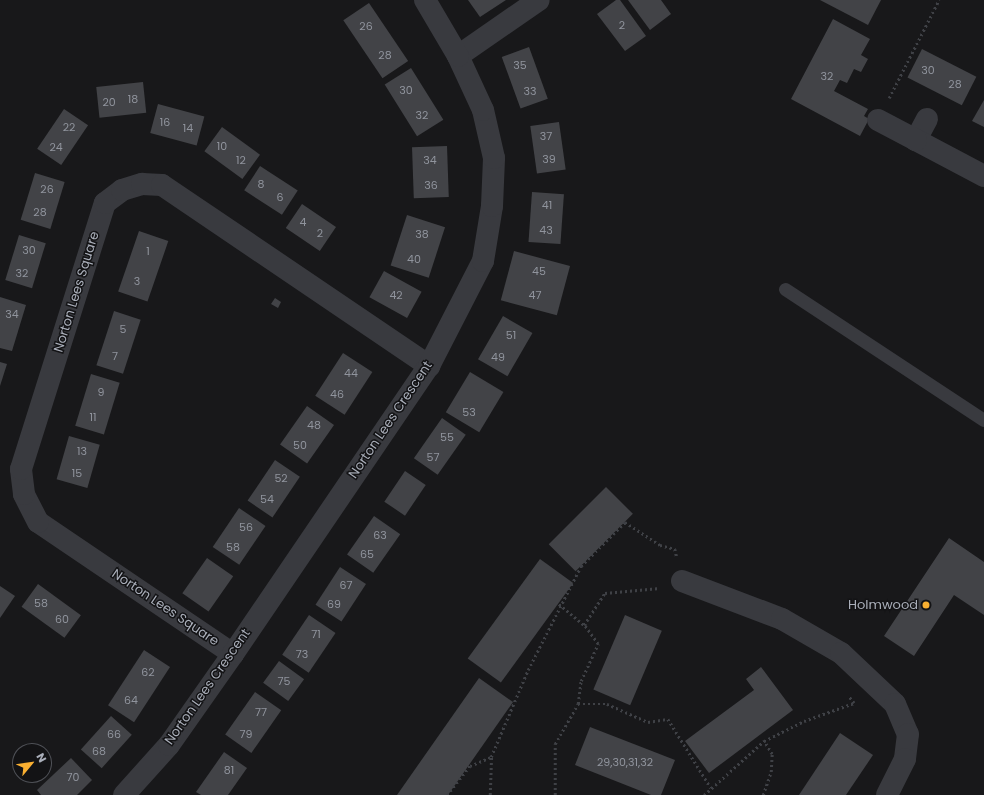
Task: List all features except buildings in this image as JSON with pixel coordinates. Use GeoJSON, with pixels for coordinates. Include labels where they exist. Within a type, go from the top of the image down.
{"type":"FeatureCollection","features":[{"type":"Feature","properties":{"kind":"street","name":"Norton Lees Crescent"},"geometry":{"type":"LineString","coordinates":[[124,795],[169,744],[233,654],[429,366],[483,261],[492,206],[494,158],[483,110],[458,56],[425,0]]}},
{"type":"Feature","properties":{"kind":"street"},"geometry":{"type":"LineString","coordinates":[[458,56],[539,0]]}},
{"type":"Feature","properties":{"kind":"street"},"geometry":{"type":"LineString","coordinates":[[916,140],[927,119]]}},
{"type":"Feature","properties":{"kind":"street"},"geometry":{"type":"LineString","coordinates":[[878,120],[984,176]]}},
{"type":"Feature","properties":{"kind":"street","name":"Norton Lees Square"},"geometry":{"type":"LineString","coordinates":[[233,654],[38,522],[24,494],[21,469],[105,203],[122,190],[142,184],[162,185],[429,366]]}},
{"type":"Feature","properties":{"kind":"street"},"geometry":{"type":"LineString","coordinates":[[682,581],[782,619],[841,653],[895,704],[908,734],[905,759],[887,795]]}},
{"type":"Feature","properties":{"kind":"lane"},"geometry":{"type":"LineString","coordinates":[[785,289],[984,420]]}},
{"type":"Feature","properties":{"kind":"path"},"geometry":{"type":"LineString","coordinates":[[878,120],[939,0]]}},
{"type":"Feature","properties":{"kind":"path"},"geometry":{"type":"LineString","coordinates":[[490,795],[491,756],[559,604],[581,566],[624,522],[660,545]]}},
{"type":"Feature","properties":{"kind":"path"},"geometry":{"type":"LineString","coordinates":[[584,625],[605,593],[626,589],[651,591],[682,581]]}},
{"type":"Feature","properties":{"kind":"path"},"geometry":{"type":"LineString","coordinates":[[555,795],[555,744],[578,704],[581,681],[598,644],[584,625],[559,604]]}},
{"type":"Feature","properties":{"kind":"path"},"geometry":{"type":"LineString","coordinates":[[704,795],[764,741],[804,720],[854,703],[845,692]]}},
{"type":"Feature","properties":{"kind":"path"},"geometry":{"type":"LineString","coordinates":[[578,704],[607,704],[648,722],[668,719],[711,788]]}},
{"type":"Feature","properties":{"kind":"path"},"geometry":{"type":"LineString","coordinates":[[763,795],[771,772],[772,754],[764,741]]}},
{"type":"Feature","properties":{"kind":"path"},"geometry":{"type":"LineString","coordinates":[[447,795],[470,766],[491,756]]}},
{"type":"Feature","properties":{"kind":"place","name":"Holmwood"},"geometry":{"type":"Point","coordinates":[926,605]}}]}
